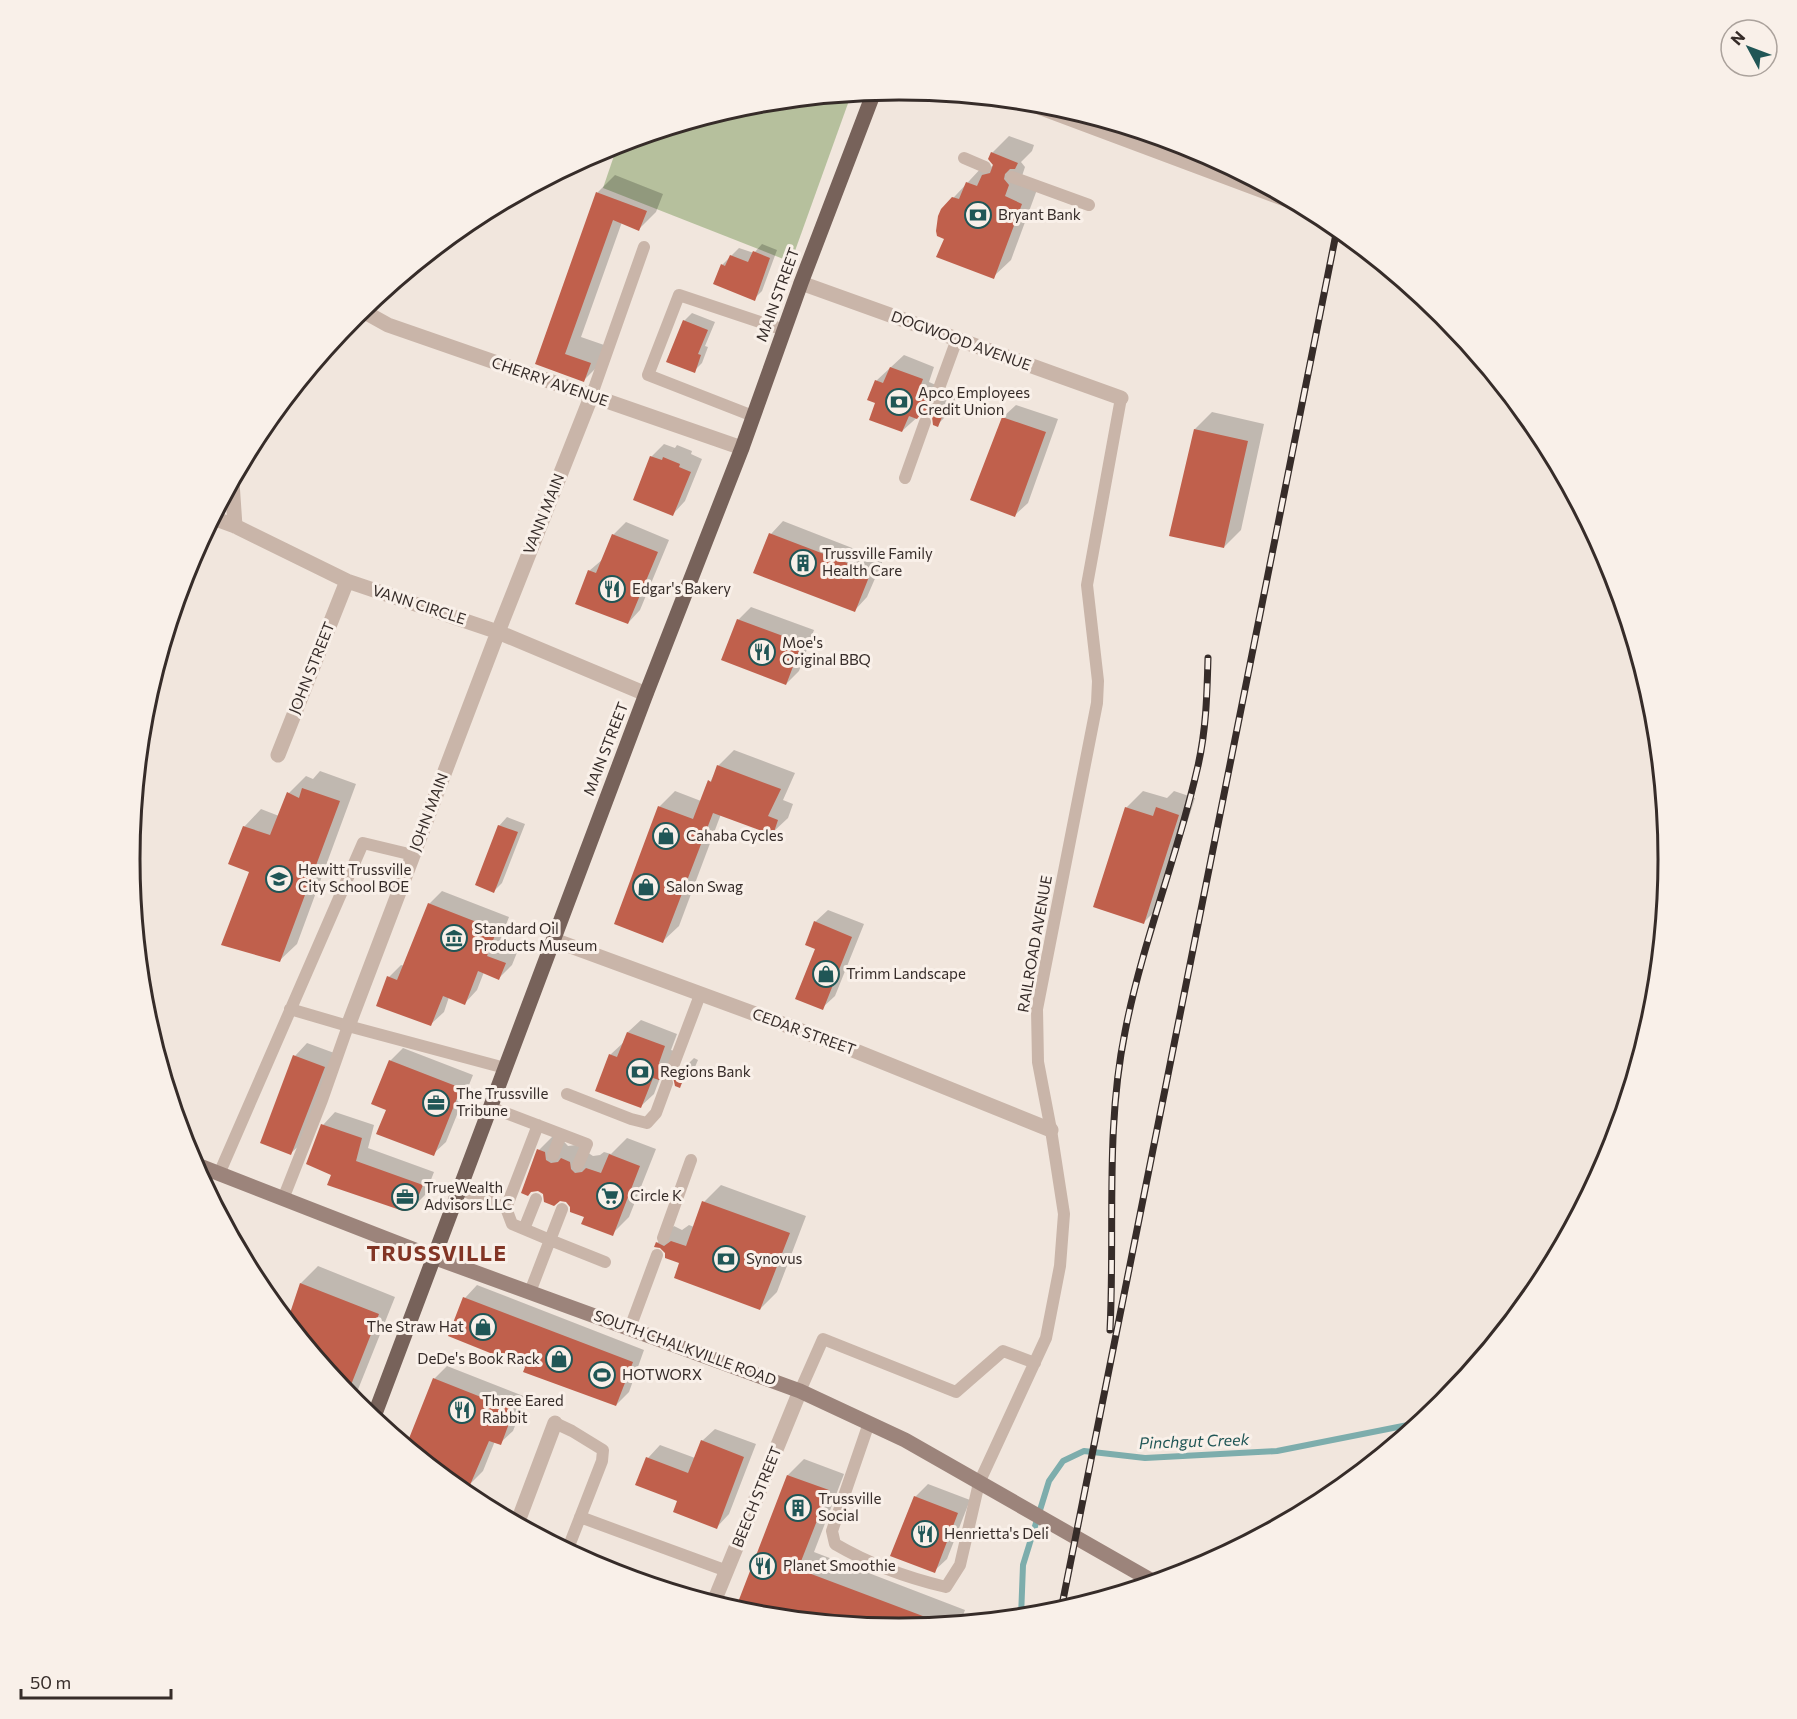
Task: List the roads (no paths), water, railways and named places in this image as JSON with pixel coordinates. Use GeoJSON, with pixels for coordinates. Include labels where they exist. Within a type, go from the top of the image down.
{"type":"FeatureCollection","features":[{"type":"Feature","properties":{"kind":"main road","name":"MAIN STREET"},"geometry":{"type":"LineString","coordinates":[[376,1410],[646,694],[742,448],[801,283],[871,101]]}},
{"type":"Feature","properties":{"kind":"main road","name":"SOUTH CHALKVILLE ROAD"},"geometry":{"type":"LineString","coordinates":[[205,1168],[433,1257],[800,1390],[905,1440],[1145,1577]]}},
{"type":"Feature","properties":{"kind":"street","name":"DOGWOOD AVENUE"},"geometry":{"type":"LineString","coordinates":[[801,283],[1121,398]]}},
{"type":"Feature","properties":{"kind":"street","name":"CHERRY AVENUE"},"geometry":{"type":"LineString","coordinates":[[370,315],[388,325],[742,448]]}},
{"type":"Feature","properties":{"kind":"street","name":"VANN MAIN"},"geometry":{"type":"LineString","coordinates":[[498,632],[591,397]]}},
{"type":"Feature","properties":{"kind":"street"},"geometry":{"type":"LineString","coordinates":[[233,495],[235,526]]}},
{"type":"Feature","properties":{"kind":"street","name":"VANN CIRCLE"},"geometry":{"type":"LineString","coordinates":[[220,520],[347,581],[498,632],[646,694]]}},
{"type":"Feature","properties":{"kind":"street","name":"JOHN STREET"},"geometry":{"type":"LineString","coordinates":[[278,755],[347,581]]}},
{"type":"Feature","properties":{"kind":"street","name":"JOHN MAIN"},"geometry":{"type":"LineString","coordinates":[[348,1026],[498,632]]}},
{"type":"Feature","properties":{"kind":"street","name":"CEDAR STREET"},"geometry":{"type":"LineString","coordinates":[[554,940],[848,1048],[1051,1130]]}},
{"type":"Feature","properties":{"kind":"street","name":"BEECH STREET"},"geometry":{"type":"LineString","coordinates":[[716,1596],[800,1390]]}},
{"type":"Feature","properties":{"kind":"street"},"geometry":{"type":"LineString","coordinates":[[520,1517],[555,1423]]}},
{"type":"Feature","properties":{"kind":"lane"},"geometry":{"type":"LineString","coordinates":[[964,158],[985,167]]}},
{"type":"Feature","properties":{"kind":"lane"},"geometry":{"type":"LineString","coordinates":[[1012,177],[1089,205]]}},
{"type":"Feature","properties":{"kind":"lane"},"geometry":{"type":"LineString","coordinates":[[591,397],[644,247]]}},
{"type":"Feature","properties":{"kind":"lane"},"geometry":{"type":"LineString","coordinates":[[753,416],[648,375],[679,295],[784,330]]}},
{"type":"Feature","properties":{"kind":"lane"},"geometry":{"type":"LineString","coordinates":[[933,402],[957,339]]}},
{"type":"Feature","properties":{"kind":"lane","name":"RAILROAD AVENUE"},"geometry":{"type":"LineString","coordinates":[[869,1423],[832,1531],[835,1545],[854,1556],[946,1587],[960,1565],[979,1483],[1046,1338],[1060,1266],[1064,1214],[1038,1062],[1037,1009],[1097,703],[1098,681],[1088,585],[1121,398]]}},
{"type":"Feature","properties":{"kind":"lane"},"geometry":{"type":"LineString","coordinates":[[905,478],[925,422]]}},
{"type":"Feature","properties":{"kind":"lane"},"geometry":{"type":"LineString","coordinates":[[219,1173],[363,843],[412,855]]}},
{"type":"Feature","properties":{"kind":"lane"},"geometry":{"type":"LineString","coordinates":[[672,1069],[700,995]]}},
{"type":"Feature","properties":{"kind":"lane"},"geometry":{"type":"LineString","coordinates":[[290,1009],[505,1068]]}},
{"type":"Feature","properties":{"kind":"lane"},"geometry":{"type":"LineString","coordinates":[[283,1199],[348,1026]]}},
{"type":"Feature","properties":{"kind":"lane"},"geometry":{"type":"LineString","coordinates":[[567,1094],[647,1123],[656,1113],[667,1083]]}},
{"type":"Feature","properties":{"kind":"lane"},"geometry":{"type":"LineString","coordinates":[[490,1107],[587,1144],[578,1165]]}},
{"type":"Feature","properties":{"kind":"lane"},"geometry":{"type":"LineString","coordinates":[[538,1125],[506,1208],[512,1224],[605,1262]]}},
{"type":"Feature","properties":{"kind":"lane"},"geometry":{"type":"LineString","coordinates":[[553,1155],[561,1134]]}},
{"type":"Feature","properties":{"kind":"lane"},"geometry":{"type":"LineString","coordinates":[[663,1238],[691,1160]]}},
{"type":"Feature","properties":{"kind":"lane"},"geometry":{"type":"LineString","coordinates":[[459,1189],[506,1208]]}},
{"type":"Feature","properties":{"kind":"lane"},"geometry":{"type":"LineString","coordinates":[[524,1229],[536,1199]]}},
{"type":"Feature","properties":{"kind":"lane"},"geometry":{"type":"LineString","coordinates":[[530,1292],[562,1209]]}},
{"type":"Feature","properties":{"kind":"lane"},"geometry":{"type":"LineString","coordinates":[[630,1328],[657,1255]]}},
{"type":"Feature","properties":{"kind":"lane"},"geometry":{"type":"LineString","coordinates":[[800,1390],[823,1339],[956,1392],[1003,1352],[1035,1363]]}},
{"type":"Feature","properties":{"kind":"lane"},"geometry":{"type":"LineString","coordinates":[[555,1423],[603,1450],[602,1461],[570,1543]]}},
{"type":"Feature","properties":{"kind":"lane"},"geometry":{"type":"LineString","coordinates":[[580,1517],[727,1571]]}},
{"type":"Feature","properties":{"kind":"waterway","name":"Pinchgut Creek"},"geometry":{"type":"LineString","coordinates":[[1021,1608],[1023,1565],[1049,1481],[1063,1461],[1084,1451],[1145,1458],[1277,1451],[1403,1426]]}},
{"type":"Feature","properties":{"kind":"railway"},"geometry":{"type":"LineString","coordinates":[[1063,1600],[1335,239]]}},
{"type":"Feature","properties":{"kind":"railway"},"geometry":{"type":"LineString","coordinates":[[1110,1330],[1113,1143],[1119,1069],[1132,999],[1180,836],[1200,756],[1206,714],[1208,658]]}},
{"type":"Feature","properties":{"kind":"place","name":"Bryant Bank"},"geometry":{"type":"Point","coordinates":[978,215]}},
{"type":"Feature","properties":{"kind":"place","name":"Apco Employees Credit Union"},"geometry":{"type":"Point","coordinates":[899,402]}},
{"type":"Feature","properties":{"kind":"place","name":"Trussville Family Health Care"},"geometry":{"type":"Point","coordinates":[803,563]}},
{"type":"Feature","properties":{"kind":"place","name":"Edgar's Bakery"},"geometry":{"type":"Point","coordinates":[612,589]}},
{"type":"Feature","properties":{"kind":"place","name":"Moe's Original BBQ"},"geometry":{"type":"Point","coordinates":[762,652]}},
{"type":"Feature","properties":{"kind":"place","name":"Cahaba Cycles"},"geometry":{"type":"Point","coordinates":[666,836]}},
{"type":"Feature","properties":{"kind":"place","name":"Hewitt Trussville City School BOE"},"geometry":{"type":"Point","coordinates":[279,879]}},
{"type":"Feature","properties":{"kind":"place","name":"Salon Swag"},"geometry":{"type":"Point","coordinates":[646,887]}},
{"type":"Feature","properties":{"kind":"place","name":"Standard Oil Products Museum"},"geometry":{"type":"Point","coordinates":[454,938]}},
{"type":"Feature","properties":{"kind":"place","name":"Trimm Landscape"},"geometry":{"type":"Point","coordinates":[826,974]}},
{"type":"Feature","properties":{"kind":"place","name":"Regions Bank"},"geometry":{"type":"Point","coordinates":[640,1072]}},
{"type":"Feature","properties":{"kind":"place","name":"The Trussville Tribune"},"geometry":{"type":"Point","coordinates":[436,1103]}},
{"type":"Feature","properties":{"kind":"place","name":"Circle K"},"geometry":{"type":"Point","coordinates":[610,1196]}},
{"type":"Feature","properties":{"kind":"place","name":"TrueWealth Advisors LLC"},"geometry":{"type":"Point","coordinates":[405,1197]}},
{"type":"Feature","properties":{"kind":"place","name":"Synovus"},"geometry":{"type":"Point","coordinates":[726,1259]}},
{"type":"Feature","properties":{"kind":"place","name":"The Straw Hat"},"geometry":{"type":"Point","coordinates":[483,1327]}},
{"type":"Feature","properties":{"kind":"place","name":"DeDe's Book Rack"},"geometry":{"type":"Point","coordinates":[559,1359]}},
{"type":"Feature","properties":{"kind":"place","name":"HOTWORX"},"geometry":{"type":"Point","coordinates":[602,1375]}},
{"type":"Feature","properties":{"kind":"place","name":"Three Eared Rabbit"},"geometry":{"type":"Point","coordinates":[462,1410]}},
{"type":"Feature","properties":{"kind":"place","name":"Trussville Social"},"geometry":{"type":"Point","coordinates":[798,1508]}},
{"type":"Feature","properties":{"kind":"place","name":"Henrietta's Deli"},"geometry":{"type":"Point","coordinates":[925,1534]}},
{"type":"Feature","properties":{"kind":"place","name":"Planet Smoothie"},"geometry":{"type":"Point","coordinates":[763,1566]}},
{"type":"Feature","properties":{"kind":"district","name":"TRUSSVILLE"},"geometry":{"type":"Point","coordinates":[437,1254]}}]}
